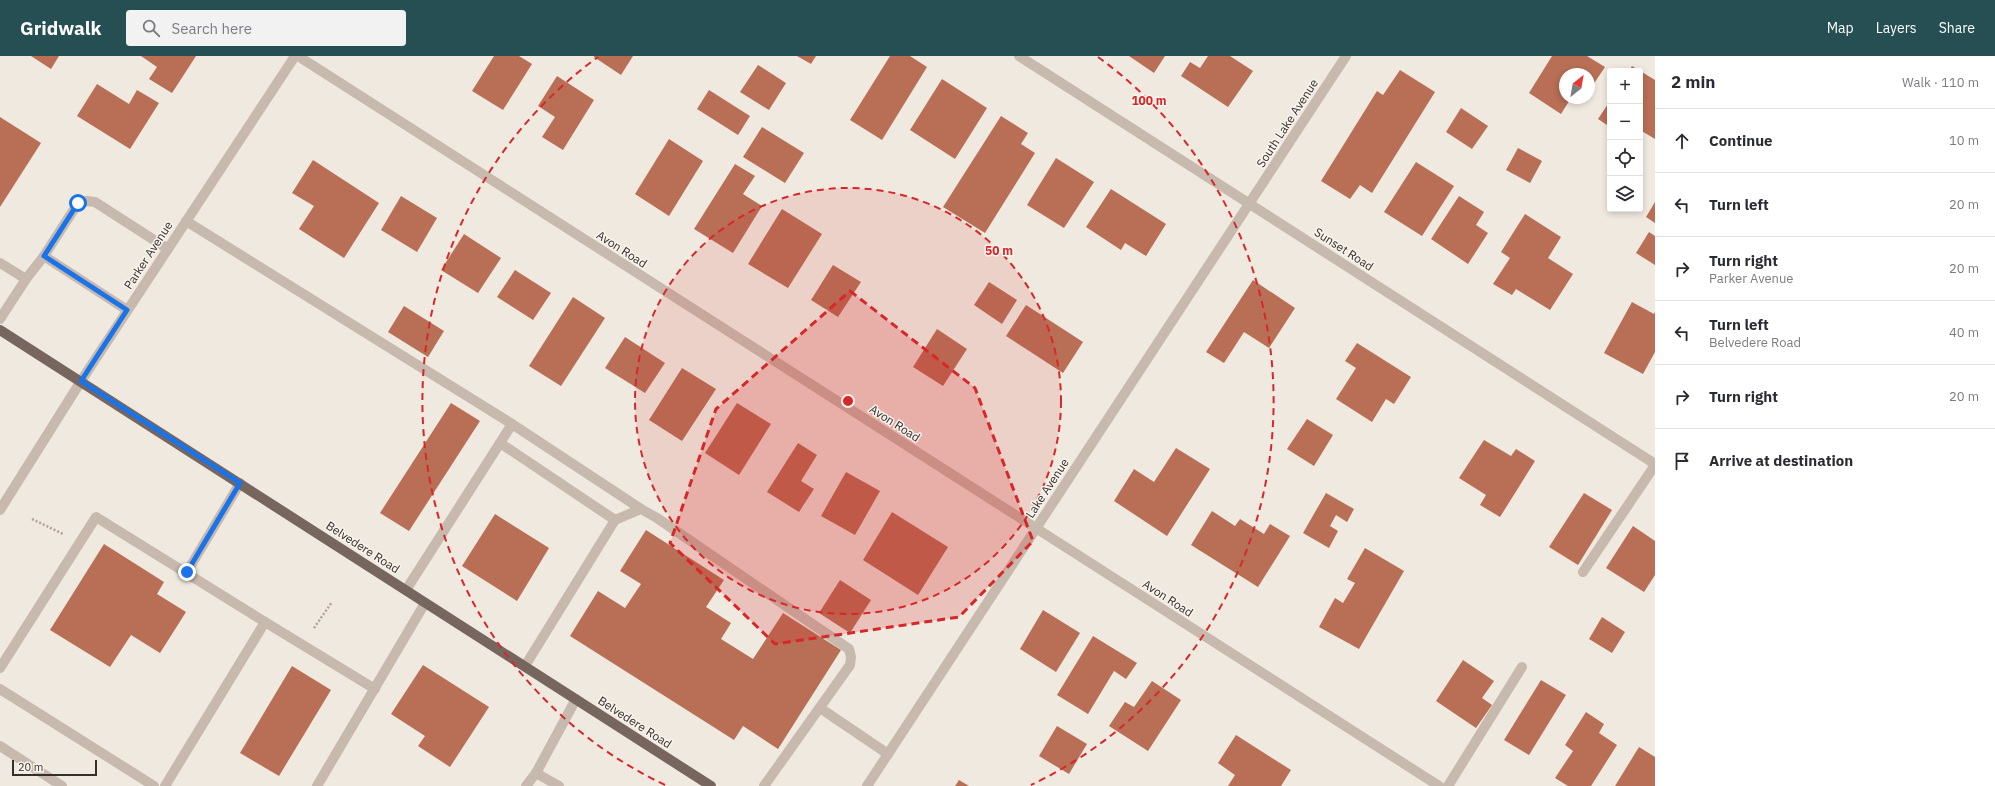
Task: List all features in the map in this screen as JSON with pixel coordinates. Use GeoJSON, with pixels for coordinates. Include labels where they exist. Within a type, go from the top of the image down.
{"type":"FeatureCollection","features":[{"type":"Feature","properties":{"kind":"main road","name":"Belvedere Road"},"geometry":{"type":"LineString","coordinates":[[0,330],[711,786]]}},
{"type":"Feature","properties":{"kind":"street","name":"Parker Avenue"},"geometry":{"type":"LineString","coordinates":[[0,510],[127,310],[295,56]]}},
{"type":"Feature","properties":{"kind":"street","name":"Avon Road"},"geometry":{"type":"LineString","coordinates":[[298,56],[1438,786]]}},
{"type":"Feature","properties":{"kind":"street","name":"Sunset Road"},"geometry":{"type":"LineString","coordinates":[[1019,56],[1655,464]]}},
{"type":"Feature","properties":{"kind":"street","name":"South Lake Avenue"},"geometry":{"type":"LineString","coordinates":[[1249,203],[1346,56]]}},
{"type":"Feature","properties":{"kind":"street"},"geometry":{"type":"LineString","coordinates":[[0,319],[26,279],[44,256],[78,203],[87,201],[95,202],[168,249]]}},
{"type":"Feature","properties":{"kind":"street","name":"Lake Avenue"},"geometry":{"type":"LineString","coordinates":[[867,786],[1249,203]]}},
{"type":"Feature","properties":{"kind":"street"},"geometry":{"type":"LineString","coordinates":[[186,221],[512,424],[657,518],[849,649],[851,657],[850,665],[764,786]]}},
{"type":"Feature","properties":{"kind":"street"},"geometry":{"type":"LineString","coordinates":[[44,256],[127,310]]}},
{"type":"Feature","properties":{"kind":"street"},"geometry":{"type":"LineString","coordinates":[[0,263],[26,279]]}},
{"type":"Feature","properties":{"kind":"street"},"geometry":{"type":"LineString","coordinates":[[406,590],[512,424]]}},
{"type":"Feature","properties":{"kind":"street"},"geometry":{"type":"LineString","coordinates":[[500,443],[615,520]]}},
{"type":"Feature","properties":{"kind":"street"},"geometry":{"type":"LineString","coordinates":[[1583,572],[1655,464]]}},
{"type":"Feature","properties":{"kind":"street"},"geometry":{"type":"LineString","coordinates":[[187,572],[240,483]]}},
{"type":"Feature","properties":{"kind":"street"},"geometry":{"type":"LineString","coordinates":[[525,666],[615,520],[641,509]]}},
{"type":"Feature","properties":{"kind":"street"},"geometry":{"type":"LineString","coordinates":[[0,668],[96,516],[375,689]]}},
{"type":"Feature","properties":{"kind":"street"},"geometry":{"type":"LineString","coordinates":[[317,786],[426,603]]}},
{"type":"Feature","properties":{"kind":"street"},"geometry":{"type":"LineString","coordinates":[[165,786],[265,622]]}},
{"type":"Feature","properties":{"kind":"street"},"geometry":{"type":"LineString","coordinates":[[1448,786],[1522,667]]}},
{"type":"Feature","properties":{"kind":"street"},"geometry":{"type":"LineString","coordinates":[[0,689],[154,786]]}},
{"type":"Feature","properties":{"kind":"street"},"geometry":{"type":"LineString","coordinates":[[526,786],[536,773],[576,699]]}},
{"type":"Feature","properties":{"kind":"street"},"geometry":{"type":"LineString","coordinates":[[820,708],[888,754]]}},
{"type":"Feature","properties":{"kind":"street"},"geometry":{"type":"LineString","coordinates":[[0,746],[62,786]]}},
{"type":"Feature","properties":{"kind":"street"},"geometry":{"type":"LineString","coordinates":[[536,773],[559,786]]}},
{"type":"Feature","properties":{"kind":"path"},"geometry":{"type":"LineString","coordinates":[[32,519],[63,534]]}},
{"type":"Feature","properties":{"kind":"path"},"geometry":{"type":"LineString","coordinates":[[314,628],[332,602]]}},
{"type":"Feature","properties":{"kind":"highlighted area"},"geometry":{"type":"Polygon","coordinates":[[[850,291],[975,388],[1033,541],[959,617],[775,644],[670,543],[716,409],[850,291]]]}},
{"type":"Feature","properties":{"kind":"building"},"geometry":{"type":"Polygon","coordinates":[[[31,56],[59,56],[51,69],[31,56]]]}},
{"type":"Feature","properties":{"kind":"building"},"geometry":{"type":"Polygon","coordinates":[[[141,56],[196,56],[172,93],[149,79],[157,67],[141,56]]]}},
{"type":"Feature","properties":{"kind":"building"},"geometry":{"type":"Polygon","coordinates":[[[494,56],[519,56],[532,64],[503,110],[472,91],[494,56]]]}},
{"type":"Feature","properties":{"kind":"building"},"geometry":{"type":"Polygon","coordinates":[[[594,56],[633,56],[621,75],[594,56]]]}},
{"type":"Feature","properties":{"kind":"building"},"geometry":{"type":"Polygon","coordinates":[[[797,56],[816,56],[811,64],[797,56]]]}},
{"type":"Feature","properties":{"kind":"building"},"geometry":{"type":"Polygon","coordinates":[[[890,56],[910,56],[927,67],[882,140],[850,120],[890,56]]]}},
{"type":"Feature","properties":{"kind":"building"},"geometry":{"type":"Polygon","coordinates":[[[1129,56],[1165,56],[1154,73],[1129,56]]]}},
{"type":"Feature","properties":{"kind":"building"},"geometry":{"type":"Polygon","coordinates":[[[1208,56],[1230,56],[1253,71],[1228,107],[1181,76],[1190,62],[1200,68],[1208,56]]]}},
{"type":"Feature","properties":{"kind":"building"},"geometry":{"type":"Polygon","coordinates":[[[1552,56],[1587,56],[1605,67],[1595,82],[1595,68],[1559,68],[1559,104],[1567,104],[1561,114],[1529,93],[1552,56]]]}},
{"type":"Feature","properties":{"kind":"building"},"geometry":{"type":"Polygon","coordinates":[[[758,65],[786,83],[769,110],[740,92],[758,65]]]}},
{"type":"Feature","properties":{"kind":"building"},"geometry":{"type":"Polygon","coordinates":[[[1400,70],[1435,92],[1372,193],[1360,185],[1350,199],[1321,181],[1377,91],[1383,95],[1400,70]]]}},
{"type":"Feature","properties":{"kind":"building"},"geometry":{"type":"Polygon","coordinates":[[[1643,73],[1655,80],[1655,139],[1643,132],[1643,73]]]}},
{"type":"Feature","properties":{"kind":"building"},"geometry":{"type":"Polygon","coordinates":[[[557,76],[594,100],[563,150],[542,137],[555,117],[538,106],[557,76]]]}},
{"type":"Feature","properties":{"kind":"building"},"geometry":{"type":"Polygon","coordinates":[[[942,79],[987,108],[955,159],[910,130],[942,79]]]}},
{"type":"Feature","properties":{"kind":"building"},"geometry":{"type":"Polygon","coordinates":[[[97,84],[129,104],[137,90],[159,103],[130,149],[77,116],[97,84]]]}},
{"type":"Feature","properties":{"kind":"building"},"geometry":{"type":"Polygon","coordinates":[[[709,90],[750,116],[738,135],[697,109],[709,90]]]}},
{"type":"Feature","properties":{"kind":"building"},"geometry":{"type":"Polygon","coordinates":[[[1607,106],[1607,125],[1598,119],[1607,106]]]}},
{"type":"Feature","properties":{"kind":"building"},"geometry":{"type":"Polygon","coordinates":[[[1461,108],[1488,126],[1472,149],[1446,132],[1461,108]]]}},
{"type":"Feature","properties":{"kind":"building"},"geometry":{"type":"Polygon","coordinates":[[[1001,116],[1028,133],[1021,144],[1035,153],[985,233],[943,207],[1001,116]]]}},
{"type":"Feature","properties":{"kind":"building"},"geometry":{"type":"Polygon","coordinates":[[[0,117],[41,143],[0,207],[0,117]]]}},
{"type":"Feature","properties":{"kind":"building"},"geometry":{"type":"Polygon","coordinates":[[[762,127],[804,153],[785,183],[743,157],[762,127]]]}},
{"type":"Feature","properties":{"kind":"building"},"geometry":{"type":"Polygon","coordinates":[[[669,139],[703,161],[669,216],[635,194],[669,139]]]}},
{"type":"Feature","properties":{"kind":"building"},"geometry":{"type":"Polygon","coordinates":[[[1518,148],[1542,161],[1530,183],[1506,170],[1518,148]]]}},
{"type":"Feature","properties":{"kind":"building"},"geometry":{"type":"Polygon","coordinates":[[[1056,158],[1094,182],[1064,228],[1027,205],[1056,158]]]}},
{"type":"Feature","properties":{"kind":"building"},"geometry":{"type":"Polygon","coordinates":[[[313,160],[379,203],[344,258],[299,229],[314,206],[292,193],[313,160]]]}},
{"type":"Feature","properties":{"kind":"building"},"geometry":{"type":"Polygon","coordinates":[[[1416,162],[1454,186],[1422,236],[1384,212],[1416,162]]]}},
{"type":"Feature","properties":{"kind":"building"},"geometry":{"type":"Polygon","coordinates":[[[735,164],[755,176],[743,194],[762,206],[733,253],[694,229],[735,164]]]}},
{"type":"Feature","properties":{"kind":"building"},"geometry":{"type":"Polygon","coordinates":[[[1111,189],[1166,224],[1146,256],[1125,243],[1121,250],[1086,227],[1111,189]]]}},
{"type":"Feature","properties":{"kind":"building"},"geometry":{"type":"Polygon","coordinates":[[[401,196],[437,218],[417,252],[381,230],[401,196]]]}},
{"type":"Feature","properties":{"kind":"building"},"geometry":{"type":"Polygon","coordinates":[[[1459,196],[1484,212],[1476,225],[1488,233],[1468,264],[1431,239],[1459,196]]]}},
{"type":"Feature","properties":{"kind":"building"},"geometry":{"type":"Polygon","coordinates":[[[1655,202],[1655,223],[1646,217],[1655,202]]]}},
{"type":"Feature","properties":{"kind":"building"},"geometry":{"type":"Polygon","coordinates":[[[782,209],[822,234],[788,288],[748,264],[782,209]]]}},
{"type":"Feature","properties":{"kind":"building"},"geometry":{"type":"Polygon","coordinates":[[[1525,214],[1561,237],[1548,258],[1573,274],[1550,310],[1516,289],[1512,295],[1493,284],[1510,258],[1501,252],[1525,214]]]}},
{"type":"Feature","properties":{"kind":"building"},"geometry":{"type":"Polygon","coordinates":[[[1649,232],[1655,236],[1655,265],[1636,253],[1649,232]]]}},
{"type":"Feature","properties":{"kind":"building"},"geometry":{"type":"Polygon","coordinates":[[[464,234],[501,258],[478,293],[441,270],[464,234]]]}},
{"type":"Feature","properties":{"kind":"building"},"geometry":{"type":"Polygon","coordinates":[[[833,265],[861,282],[838,317],[811,300],[833,265]]]}},
{"type":"Feature","properties":{"kind":"building"},"geometry":{"type":"Polygon","coordinates":[[[515,270],[551,293],[533,320],[497,297],[515,270]]]}},
{"type":"Feature","properties":{"kind":"building"},"geometry":{"type":"Polygon","coordinates":[[[1253,280],[1295,308],[1269,348],[1244,332],[1224,363],[1206,352],[1253,280]]]}},
{"type":"Feature","properties":{"kind":"building"},"geometry":{"type":"Polygon","coordinates":[[[989,282],[1017,300],[1002,324],[974,305],[989,282]]]}},
{"type":"Feature","properties":{"kind":"building"},"geometry":{"type":"Polygon","coordinates":[[[573,297],[605,318],[561,386],[529,366],[573,297]]]}},
{"type":"Feature","properties":{"kind":"building"},"geometry":{"type":"Polygon","coordinates":[[[1632,302],[1654,314],[1655,312],[1655,352],[1643,374],[1604,353],[1632,302]]]}},
{"type":"Feature","properties":{"kind":"building"},"geometry":{"type":"Polygon","coordinates":[[[1026,305],[1083,342],[1063,373],[1006,336],[1026,305]]]}},
{"type":"Feature","properties":{"kind":"building"},"geometry":{"type":"Polygon","coordinates":[[[404,306],[444,331],[428,357],[388,332],[404,306]]]}},
{"type":"Feature","properties":{"kind":"building"},"geometry":{"type":"Polygon","coordinates":[[[937,329],[967,349],[943,386],[913,367],[937,329]]]}},
{"type":"Feature","properties":{"kind":"building"},"geometry":{"type":"Polygon","coordinates":[[[625,337],[665,363],[645,393],[605,368],[625,337]]]}},
{"type":"Feature","properties":{"kind":"building"},"geometry":{"type":"Polygon","coordinates":[[[1357,343],[1411,377],[1394,404],[1386,399],[1372,422],[1336,399],[1356,368],[1345,361],[1357,343]]]}},
{"type":"Feature","properties":{"kind":"building"},"geometry":{"type":"Polygon","coordinates":[[[682,368],[716,389],[682,441],[649,420],[682,368]]]}},
{"type":"Feature","properties":{"kind":"building"},"geometry":{"type":"Polygon","coordinates":[[[451,403],[480,421],[409,531],[380,513],[451,403]]]}},
{"type":"Feature","properties":{"kind":"building"},"geometry":{"type":"Polygon","coordinates":[[[737,403],[771,424],[739,475],[705,453],[737,403]]]}},
{"type":"Feature","properties":{"kind":"building"},"geometry":{"type":"Polygon","coordinates":[[[1307,419],[1333,435],[1314,466],[1287,449],[1307,419]]]}},
{"type":"Feature","properties":{"kind":"building"},"geometry":{"type":"Polygon","coordinates":[[[1484,440],[1511,456],[1516,449],[1535,461],[1500,517],[1480,505],[1486,495],[1459,478],[1484,440]]]}},
{"type":"Feature","properties":{"kind":"building"},"geometry":{"type":"Polygon","coordinates":[[[798,443],[817,455],[801,481],[814,489],[799,512],[767,492],[798,443]]]}},
{"type":"Feature","properties":{"kind":"building"},"geometry":{"type":"Polygon","coordinates":[[[1176,448],[1210,469],[1167,536],[1114,501],[1134,469],[1154,482],[1176,448]]]}},
{"type":"Feature","properties":{"kind":"building"},"geometry":{"type":"Polygon","coordinates":[[[846,472],[880,491],[855,535],[821,516],[846,472]]]}},
{"type":"Feature","properties":{"kind":"building"},"geometry":{"type":"Polygon","coordinates":[[[1326,493],[1354,509],[1347,522],[1336,515],[1330,526],[1338,531],[1329,548],[1303,533],[1326,493]]]}},
{"type":"Feature","properties":{"kind":"building"},"geometry":{"type":"Polygon","coordinates":[[[1584,493],[1612,510],[1578,565],[1549,547],[1584,493]]]}},
{"type":"Feature","properties":{"kind":"building"},"geometry":{"type":"Polygon","coordinates":[[[1212,511],[1235,526],[1240,519],[1264,534],[1270,524],[1290,536],[1258,587],[1191,545],[1212,511]]]}},
{"type":"Feature","properties":{"kind":"building"},"geometry":{"type":"Polygon","coordinates":[[[892,512],[948,547],[918,595],[863,560],[892,512]]]}},
{"type":"Feature","properties":{"kind":"building"},"geometry":{"type":"Polygon","coordinates":[[[495,514],[549,548],[517,601],[462,566],[495,514]]]}},
{"type":"Feature","properties":{"kind":"building"},"geometry":{"type":"Polygon","coordinates":[[[1633,526],[1655,541],[1655,575],[1644,592],[1606,568],[1633,526]]]}},
{"type":"Feature","properties":{"kind":"building"},"geometry":{"type":"Polygon","coordinates":[[[646,530],[724,580],[706,607],[731,623],[721,639],[753,659],[783,613],[841,650],[778,749],[743,726],[734,740],[570,636],[598,591],[625,608],[641,584],[620,571],[646,530]]]}},
{"type":"Feature","properties":{"kind":"building"},"geometry":{"type":"Polygon","coordinates":[[[104,544],[164,582],[157,594],[186,612],[160,653],[131,635],[110,667],[50,630],[104,544]]]}},
{"type":"Feature","properties":{"kind":"building"},"geometry":{"type":"Polygon","coordinates":[[[1365,548],[1404,571],[1359,649],[1319,627],[1335,598],[1343,603],[1355,583],[1347,579],[1365,548]]]}},
{"type":"Feature","properties":{"kind":"building"},"geometry":{"type":"Polygon","coordinates":[[[840,580],[871,600],[850,633],[819,613],[840,580]]]}},
{"type":"Feature","properties":{"kind":"building"},"geometry":{"type":"Polygon","coordinates":[[[1043,610],[1080,633],[1056,672],[1020,649],[1043,610]]]}},
{"type":"Feature","properties":{"kind":"building"},"geometry":{"type":"Polygon","coordinates":[[[1602,617],[1625,632],[1612,653],[1589,639],[1602,617]]]}},
{"type":"Feature","properties":{"kind":"building"},"geometry":{"type":"Polygon","coordinates":[[[1093,636],[1137,663],[1126,679],[1114,671],[1088,714],[1057,695],[1093,636]]]}},
{"type":"Feature","properties":{"kind":"building"},"geometry":{"type":"Polygon","coordinates":[[[1463,660],[1494,681],[1482,698],[1492,705],[1476,728],[1436,701],[1463,660]]]}},
{"type":"Feature","properties":{"kind":"building"},"geometry":{"type":"Polygon","coordinates":[[[423,665],[489,707],[450,767],[418,746],[425,736],[391,714],[423,665]]]}},
{"type":"Feature","properties":{"kind":"building"},"geometry":{"type":"Polygon","coordinates":[[[292,666],[331,690],[279,776],[240,753],[292,666]]]}},
{"type":"Feature","properties":{"kind":"building"},"geometry":{"type":"Polygon","coordinates":[[[1541,680],[1566,695],[1529,755],[1504,740],[1541,680]]]}},
{"type":"Feature","properties":{"kind":"building"},"geometry":{"type":"Polygon","coordinates":[[[1152,681],[1181,700],[1148,751],[1109,726],[1125,702],[1134,707],[1152,681]]]}},
{"type":"Feature","properties":{"kind":"building"},"geometry":{"type":"Polygon","coordinates":[[[1586,712],[1604,724],[1599,733],[1617,745],[1591,786],[1568,786],[1555,778],[1573,751],[1565,745],[1586,712]]]}},
{"type":"Feature","properties":{"kind":"building"},"geometry":{"type":"Polygon","coordinates":[[[1057,726],[1087,744],[1069,774],[1039,756],[1057,726]]]}},
{"type":"Feature","properties":{"kind":"building"},"geometry":{"type":"Polygon","coordinates":[[[1236,735],[1291,770],[1281,786],[1228,786],[1235,775],[1218,763],[1236,735]]]}},
{"type":"Feature","properties":{"kind":"building"},"geometry":{"type":"Polygon","coordinates":[[[1639,747],[1655,757],[1655,786],[1615,786],[1639,747]]]}},
{"type":"Feature","properties":{"kind":"building"},"geometry":{"type":"Polygon","coordinates":[[[959,780],[969,786],[955,786],[959,780]]]}},
{"type":"Feature","properties":{"kind":"route"},"geometry":{"type":"LineString","coordinates":[[78,203],[44,256],[127,310],[81,381],[240,483],[187,572]]}}]}
